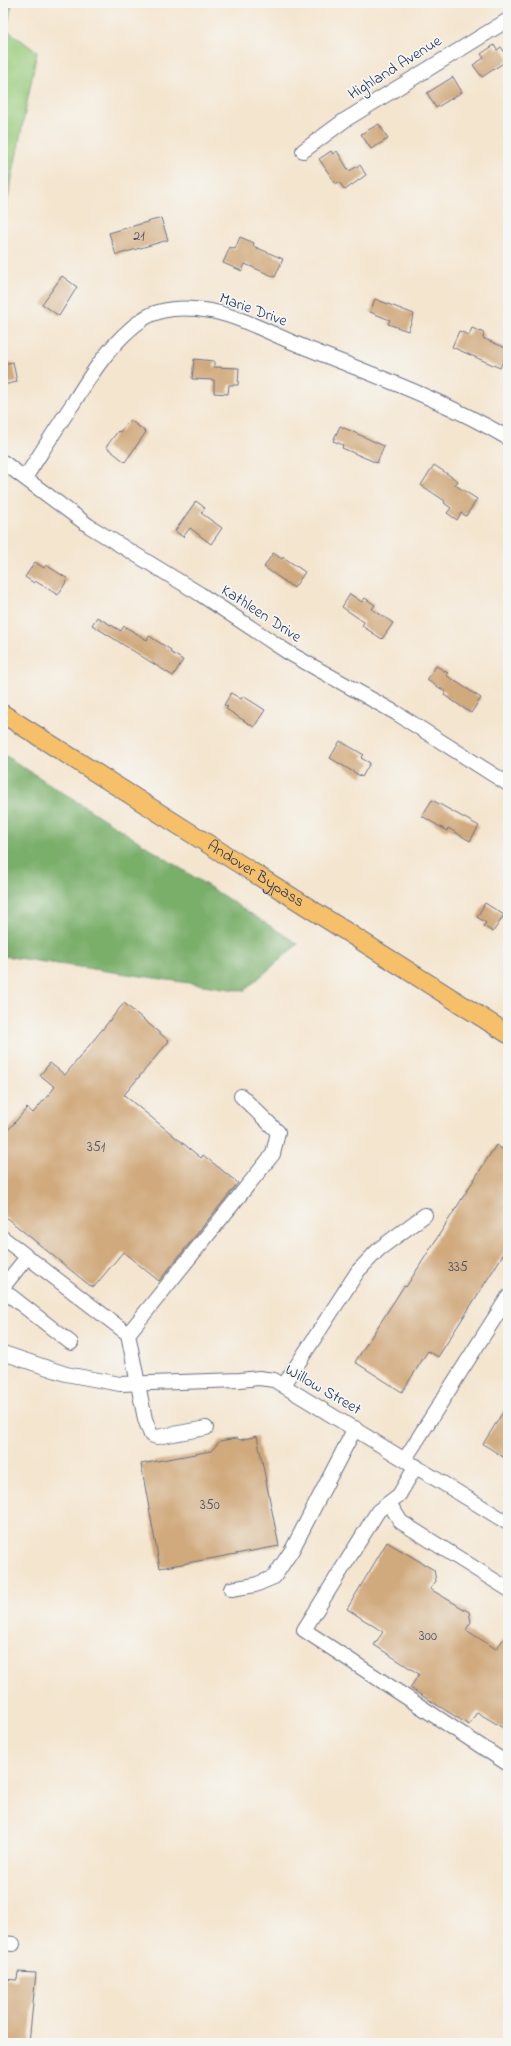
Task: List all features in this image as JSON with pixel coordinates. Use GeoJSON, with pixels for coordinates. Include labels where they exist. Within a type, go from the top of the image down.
{"type":"FeatureCollection","features":[{"type":"Feature","properties":{"kind":"main road","name":"Andover Bypass"},"geometry":{"type":"LineString","coordinates":[[3,714],[508,1034]]}},
{"type":"Feature","properties":{"kind":"street","name":"Highland Avenue"},"geometry":{"type":"LineString","coordinates":[[303,151],[345,120],[508,20]]}},
{"type":"Feature","properties":{"kind":"street","name":"Marie Drive"},"geometry":{"type":"LineString","coordinates":[[25,478],[107,352],[144,318],[164,310],[176,308],[211,311],[243,321],[379,377],[482,423],[508,438]]}},
{"type":"Feature","properties":{"kind":"street","name":"Kathleen Drive"},"geometry":{"type":"LineString","coordinates":[[3,462],[89,526],[200,594],[289,653],[396,712],[508,784]]}},
{"type":"Feature","properties":{"kind":"street"},"geometry":{"type":"LineString","coordinates":[[128,1334],[273,1154],[278,1132],[241,1096]]}},
{"type":"Feature","properties":{"kind":"street"},"geometry":{"type":"LineString","coordinates":[[284,1385],[358,1271],[379,1249],[425,1215]]}},
{"type":"Feature","properties":{"kind":"street"},"geometry":{"type":"LineString","coordinates":[[3,1238],[128,1334],[145,1419],[151,1435],[157,1437],[206,1428]]}},
{"type":"Feature","properties":{"kind":"street"},"geometry":{"type":"LineString","coordinates":[[27,1257],[3,1289],[71,1343]]}},
{"type":"Feature","properties":{"kind":"street"},"geometry":{"type":"LineString","coordinates":[[508,1297],[410,1463],[399,1496],[378,1511],[304,1630],[508,1764]]}},
{"type":"Feature","properties":{"kind":"street","name":"Willow Street"},"geometry":{"type":"LineString","coordinates":[[3,1353],[66,1374],[120,1384],[259,1378],[274,1380],[508,1523]]}},
{"type":"Feature","properties":{"kind":"street"},"geometry":{"type":"LineString","coordinates":[[231,1589],[255,1585],[274,1577],[292,1550],[354,1428]]}},
{"type":"Feature","properties":{"kind":"street"},"geometry":{"type":"LineString","coordinates":[[389,1503],[401,1522],[508,1588]]}},
{"type":"Feature","properties":{"kind":"green space"},"geometry":{"type":"Polygon","coordinates":[[[3,3],[12,3],[7,30],[37,52],[3,223],[3,3]]]}},
{"type":"Feature","properties":{"kind":"green space"},"geometry":{"type":"Polygon","coordinates":[[[3,754],[298,944],[244,991],[3,956],[3,754]]]}},
{"type":"Feature","properties":{"kind":"building"},"geometry":{"type":"Polygon","coordinates":[[[494,45],[497,50],[501,47],[508,57],[508,60],[482,77],[473,65],[484,58],[481,54],[494,45]]]}},
{"type":"Feature","properties":{"kind":"building"},"geometry":{"type":"Polygon","coordinates":[[[453,77],[462,92],[436,108],[427,93],[453,77]]]}},
{"type":"Feature","properties":{"kind":"building"},"geometry":{"type":"Polygon","coordinates":[[[379,124],[388,139],[371,149],[361,134],[379,124]]]}},
{"type":"Feature","properties":{"kind":"building"},"geometry":{"type":"Polygon","coordinates":[[[331,151],[333,154],[337,151],[349,171],[360,165],[366,175],[345,190],[339,182],[336,184],[319,159],[331,151]]]}},
{"type":"Feature","properties":{"kind":"building"},"geometry":{"type":"Polygon","coordinates":[[[161,218],[168,240],[116,255],[109,233],[161,218]]]}},
{"type":"Feature","properties":{"kind":"building"},"geometry":{"type":"Polygon","coordinates":[[[240,237],[254,243],[253,246],[283,259],[275,277],[245,264],[242,271],[223,263],[230,247],[235,249],[240,237]]]}},
{"type":"Feature","properties":{"kind":"building"},"geometry":{"type":"Polygon","coordinates":[[[62,276],[77,287],[59,316],[42,304],[62,276]]]}},
{"type":"Feature","properties":{"kind":"building"},"geometry":{"type":"Polygon","coordinates":[[[375,299],[414,314],[408,331],[388,324],[390,320],[370,312],[375,299]]]}},
{"type":"Feature","properties":{"kind":"building"},"geometry":{"type":"Polygon","coordinates":[[[472,328],[484,333],[483,338],[508,349],[500,368],[452,347],[459,331],[469,335],[472,328]]]}},
{"type":"Feature","properties":{"kind":"building"},"geometry":{"type":"Polygon","coordinates":[[[194,359],[214,361],[214,367],[239,368],[238,385],[229,385],[228,394],[214,393],[214,380],[192,379],[194,359]]]}},
{"type":"Feature","properties":{"kind":"building"},"geometry":{"type":"Polygon","coordinates":[[[13,362],[17,382],[3,385],[3,364],[13,362]]]}},
{"type":"Feature","properties":{"kind":"building"},"geometry":{"type":"Polygon","coordinates":[[[130,420],[146,432],[125,462],[106,447],[118,431],[120,432],[130,420]]]}},
{"type":"Feature","properties":{"kind":"building"},"geometry":{"type":"Polygon","coordinates":[[[340,426],[384,446],[377,463],[342,448],[343,445],[333,441],[340,426]]]}},
{"type":"Feature","properties":{"kind":"building"},"geometry":{"type":"Polygon","coordinates":[[[434,465],[458,481],[455,485],[477,499],[466,516],[461,513],[457,520],[447,513],[451,508],[444,503],[445,501],[421,485],[434,465]]]}},
{"type":"Feature","properties":{"kind":"building"},"geometry":{"type":"Polygon","coordinates":[[[196,501],[205,508],[201,513],[222,528],[211,544],[190,528],[183,537],[175,531],[196,501]]]}},
{"type":"Feature","properties":{"kind":"building"},"geometry":{"type":"Polygon","coordinates":[[[273,553],[282,559],[283,557],[305,572],[294,588],[264,567],[273,553]]]}},
{"type":"Feature","properties":{"kind":"building"},"geometry":{"type":"Polygon","coordinates":[[[35,562],[44,568],[46,565],[68,579],[58,595],[35,581],[34,583],[25,577],[35,562]]]}},
{"type":"Feature","properties":{"kind":"building"},"geometry":{"type":"Polygon","coordinates":[[[350,594],[362,602],[365,598],[375,605],[372,609],[393,623],[382,639],[362,626],[364,622],[342,607],[350,594]]]}},
{"type":"Feature","properties":{"kind":"building"},"geometry":{"type":"Polygon","coordinates":[[[97,617],[121,631],[124,626],[147,640],[149,636],[171,650],[170,652],[183,660],[173,676],[92,625],[97,617]]]}},
{"type":"Feature","properties":{"kind":"building"},"geometry":{"type":"Polygon","coordinates":[[[436,666],[448,673],[446,675],[481,698],[471,713],[444,695],[446,692],[427,680],[436,666]]]}},
{"type":"Feature","properties":{"kind":"building"},"geometry":{"type":"Polygon","coordinates":[[[231,693],[241,699],[243,696],[265,710],[254,727],[226,709],[228,707],[224,705],[231,693]]]}},
{"type":"Feature","properties":{"kind":"building"},"geometry":{"type":"Polygon","coordinates":[[[340,741],[364,755],[361,758],[370,763],[362,777],[330,758],[340,741]]]}},
{"type":"Feature","properties":{"kind":"building"},"geometry":{"type":"Polygon","coordinates":[[[432,800],[479,826],[470,841],[448,828],[447,831],[422,816],[432,800]]]}},
{"type":"Feature","properties":{"kind":"building"},"geometry":{"type":"Polygon","coordinates":[[[485,903],[504,915],[493,932],[483,926],[486,923],[477,917],[485,903]]]}},
{"type":"Feature","properties":{"kind":"building"},"geometry":{"type":"Polygon","coordinates":[[[124,1003],[169,1041],[124,1095],[201,1158],[203,1155],[238,1183],[159,1281],[123,1252],[94,1287],[89,1285],[3,1215],[3,1136],[27,1108],[33,1113],[55,1087],[40,1075],[50,1063],[65,1075],[124,1003]]]}},
{"type":"Feature","properties":{"kind":"building"},"geometry":{"type":"Polygon","coordinates":[[[496,1145],[508,1153],[508,1247],[438,1357],[428,1351],[402,1392],[355,1362],[404,1286],[406,1287],[496,1145]]]}},
{"type":"Feature","properties":{"kind":"building"},"geometry":{"type":"Polygon","coordinates":[[[508,1404],[508,1460],[483,1444],[508,1404]]]}},
{"type":"Feature","properties":{"kind":"building"},"geometry":{"type":"Polygon","coordinates":[[[257,1436],[279,1546],[160,1568],[141,1464],[211,1451],[220,1441],[236,1438],[240,1440],[257,1436]]]}},
{"type":"Feature","properties":{"kind":"building"},"geometry":{"type":"Polygon","coordinates":[[[387,1542],[434,1570],[436,1581],[430,1589],[469,1612],[471,1622],[466,1630],[496,1649],[508,1633],[508,1731],[477,1712],[469,1725],[410,1688],[419,1674],[374,1645],[383,1632],[347,1609],[387,1542]]]}},
{"type":"Feature","properties":{"kind":"building"},"geometry":{"type":"Polygon","coordinates":[[[18,1972],[36,1973],[29,2043],[3,2043],[3,1979],[17,1980],[18,1972]]]}}]}
